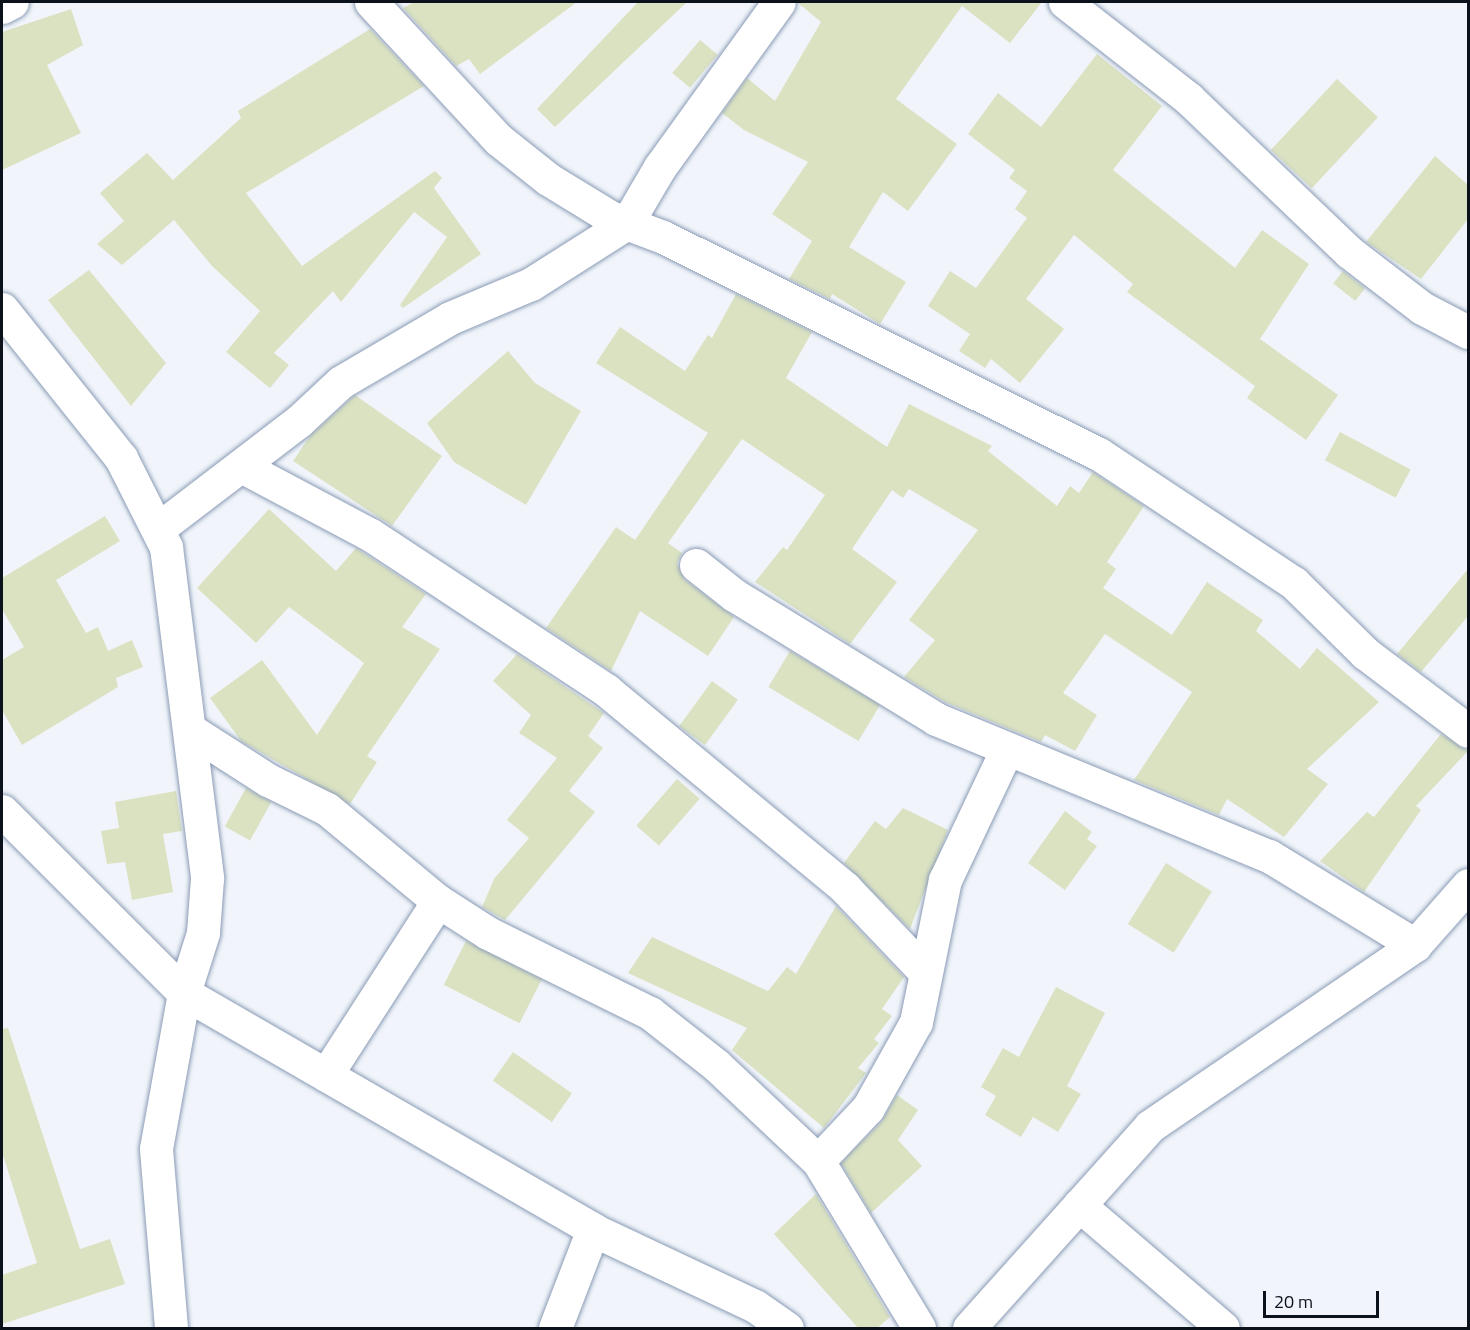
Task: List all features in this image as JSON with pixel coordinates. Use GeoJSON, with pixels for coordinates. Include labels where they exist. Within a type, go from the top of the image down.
{"type":"FeatureCollection","features":[{"type":"Feature","properties":{"kind":"street"},"geometry":{"type":"LineString","coordinates":[[2,7],[12,2]]}},
{"type":"Feature","properties":{"kind":"street"},"geometry":{"type":"LineString","coordinates":[[371,2],[499,140],[548,179],[627,223],[1099,454],[1294,583],[1365,653],[1468,731]]}},
{"type":"Feature","properties":{"kind":"street"},"geometry":{"type":"LineString","coordinates":[[159,528],[241,466],[341,382],[398,346],[531,284],[627,223],[660,167],[778,2]]}},
{"type":"Feature","properties":{"kind":"street"},"geometry":{"type":"LineString","coordinates":[[1065,2],[1189,99],[1349,252],[1422,308],[1467,329]]}},
{"type":"Feature","properties":{"kind":"street"},"geometry":{"type":"LineString","coordinates":[[2,309],[121,458],[159,528],[190,730],[207,878],[203,933],[184,993],[156,1149],[171,1328]]}},
{"type":"Feature","properties":{"kind":"street"},"geometry":{"type":"LineString","coordinates":[[241,466],[371,535],[606,690],[845,888],[924,970]]}},
{"type":"Feature","properties":{"kind":"street"},"geometry":{"type":"LineString","coordinates":[[696,565],[734,595],[936,719],[1006,751],[1269,856],[1415,945]]}},
{"type":"Feature","properties":{"kind":"street"},"geometry":{"type":"LineString","coordinates":[[190,730],[268,780],[327,809],[438,901],[488,933],[650,1013],[716,1065],[818,1161],[919,1329]]}},
{"type":"Feature","properties":{"kind":"street"},"geometry":{"type":"LineString","coordinates":[[818,1161],[868,1108],[916,1022],[924,970],[945,880],[1006,751]]}},
{"type":"Feature","properties":{"kind":"street"},"geometry":{"type":"LineString","coordinates":[[2,811],[184,993],[593,1229],[756,1306],[788,1329]]}},
{"type":"Feature","properties":{"kind":"street"},"geometry":{"type":"LineString","coordinates":[[969,1329],[1150,1126],[1415,945],[1468,885]]}},
{"type":"Feature","properties":{"kind":"street"},"geometry":{"type":"LineString","coordinates":[[326,1075],[438,901]]}},
{"type":"Feature","properties":{"kind":"street"},"geometry":{"type":"LineString","coordinates":[[1079,1205],[1224,1329]]}},
{"type":"Feature","properties":{"kind":"street"},"geometry":{"type":"LineString","coordinates":[[555,1329],[593,1229]]}},
{"type":"Feature","properties":{"kind":"building"},"geometry":{"type":"Polygon","coordinates":[[[414,2],[577,2],[480,74],[469,59],[456,66],[403,8],[414,2]]]}},
{"type":"Feature","properties":{"kind":"building"},"geometry":{"type":"Polygon","coordinates":[[[638,2],[687,2],[555,127],[537,109],[638,2]]]}},
{"type":"Feature","properties":{"kind":"building"},"geometry":{"type":"Polygon","coordinates":[[[797,2],[1042,2],[1010,43],[962,6],[896,99],[957,144],[908,211],[883,192],[849,247],[906,282],[880,324],[832,294],[830,299],[789,279],[812,241],[772,214],[808,162],[744,130],[722,113],[747,78],[775,101],[821,22],[797,2]]]}},
{"type":"Feature","properties":{"kind":"building"},"geometry":{"type":"Polygon","coordinates":[[[71,9],[83,45],[47,65],[81,133],[2,170],[2,32],[71,9]]]}},
{"type":"Feature","properties":{"kind":"building"},"geometry":{"type":"Polygon","coordinates":[[[370,29],[424,86],[246,193],[302,266],[435,171],[442,178],[434,188],[481,254],[403,308],[400,305],[447,237],[414,212],[341,302],[333,291],[274,353],[289,365],[270,388],[226,352],[260,311],[212,266],[174,220],[122,265],[97,244],[124,221],[100,193],[147,153],[173,180],[241,118],[238,111],[370,29]]]}},
{"type":"Feature","properties":{"kind":"building"},"geometry":{"type":"Polygon","coordinates":[[[700,40],[718,55],[690,88],[672,73],[700,40]]]}},
{"type":"Feature","properties":{"kind":"building"},"geometry":{"type":"Polygon","coordinates":[[[1097,54],[1162,106],[1113,170],[1235,268],[1262,230],[1309,264],[1260,339],[1338,395],[1306,440],[1247,398],[1255,386],[1127,292],[1133,284],[1074,235],[1026,299],[1064,329],[1020,383],[991,359],[985,368],[959,351],[970,334],[928,306],[950,271],[976,288],[1027,218],[1015,209],[1027,191],[1009,178],[1015,170],[968,134],[998,93],[1041,127],[1097,54]]]}},
{"type":"Feature","properties":{"kind":"building"},"geometry":{"type":"Polygon","coordinates":[[[1337,79],[1378,117],[1312,188],[1271,150],[1337,79]]]}},
{"type":"Feature","properties":{"kind":"building"},"geometry":{"type":"Polygon","coordinates":[[[1435,156],[1468,185],[1468,219],[1421,279],[1366,242],[1435,156]]]}},
{"type":"Feature","properties":{"kind":"building"},"geometry":{"type":"Polygon","coordinates":[[[89,270],[166,363],[131,406],[48,300],[89,270]]]}},
{"type":"Feature","properties":{"kind":"building"},"geometry":{"type":"Polygon","coordinates":[[[1343,271],[1365,288],[1355,301],[1333,284],[1343,271]]]}},
{"type":"Feature","properties":{"kind":"building"},"geometry":{"type":"Polygon","coordinates":[[[736,294],[812,332],[786,378],[887,447],[909,404],[992,446],[988,451],[1057,506],[1070,486],[1079,493],[1093,472],[1144,506],[1107,562],[1116,569],[1103,588],[1172,635],[1207,582],[1263,620],[1256,631],[1300,669],[1317,648],[1379,702],[1307,769],[1328,784],[1284,837],[1227,799],[1219,815],[1134,780],[1192,692],[1105,634],[1063,693],[1097,715],[1075,751],[1045,735],[1041,742],[945,702],[904,677],[935,640],[909,620],[978,530],[909,489],[903,498],[892,490],[852,549],[897,582],[850,644],[755,582],[783,547],[787,550],[825,495],[742,439],[668,543],[682,553],[677,563],[684,579],[734,617],[708,656],[640,611],[611,671],[546,628],[616,527],[635,540],[708,433],[596,363],[620,327],[685,371],[708,335],[712,338],[736,294]]]}},
{"type":"Feature","properties":{"kind":"building"},"geometry":{"type":"Polygon","coordinates":[[[508,351],[535,383],[581,411],[526,505],[454,462],[427,423],[508,351]]]}},
{"type":"Feature","properties":{"kind":"building"},"geometry":{"type":"Polygon","coordinates":[[[355,395],[442,456],[392,526],[293,461],[310,436],[355,395]]]}},
{"type":"Feature","properties":{"kind":"building"},"geometry":{"type":"Polygon","coordinates":[[[1340,432],[1411,470],[1396,498],[1325,460],[1340,432]]]}},
{"type":"Feature","properties":{"kind":"building"},"geometry":{"type":"Polygon","coordinates":[[[269,509],[336,571],[356,548],[426,594],[402,627],[440,649],[367,756],[377,762],[350,804],[241,741],[210,698],[262,660],[317,735],[364,663],[289,607],[256,643],[197,588],[269,509]]]}},
{"type":"Feature","properties":{"kind":"building"},"geometry":{"type":"Polygon","coordinates":[[[105,516],[120,541],[56,580],[86,633],[98,627],[108,651],[132,640],[143,667],[116,678],[118,687],[22,745],[2,710],[2,660],[24,647],[2,609],[2,578],[105,516]]]}},
{"type":"Feature","properties":{"kind":"building"},"geometry":{"type":"Polygon","coordinates":[[[1468,569],[1468,616],[1421,672],[1397,654],[1468,569]]]}},
{"type":"Feature","properties":{"kind":"building"},"geometry":{"type":"Polygon","coordinates":[[[790,651],[880,705],[858,741],[768,687],[790,651]]]}},
{"type":"Feature","properties":{"kind":"building"},"geometry":{"type":"Polygon","coordinates":[[[517,654],[604,713],[588,736],[603,748],[569,791],[595,812],[505,920],[482,907],[494,879],[529,838],[507,820],[557,758],[519,733],[531,715],[493,681],[517,654]]]}},
{"type":"Feature","properties":{"kind":"building"},"geometry":{"type":"Polygon","coordinates":[[[712,681],[738,700],[705,745],[679,726],[712,681]]]}},
{"type":"Feature","properties":{"kind":"building"},"geometry":{"type":"Polygon","coordinates":[[[1441,734],[1468,751],[1416,806],[1421,810],[1364,892],[1320,861],[1367,812],[1374,817],[1441,734]]]}},
{"type":"Feature","properties":{"kind":"building"},"geometry":{"type":"Polygon","coordinates":[[[677,779],[700,799],[659,845],[636,826],[677,779]]]}},
{"type":"Feature","properties":{"kind":"building"},"geometry":{"type":"Polygon","coordinates":[[[246,788],[271,802],[250,841],[225,826],[246,788]]]}},
{"type":"Feature","properties":{"kind":"building"},"geometry":{"type":"Polygon","coordinates":[[[176,791],[182,831],[163,834],[173,892],[132,900],[125,862],[107,864],[101,831],[119,828],[115,802],[176,791]]]}},
{"type":"Feature","properties":{"kind":"building"},"geometry":{"type":"Polygon","coordinates":[[[903,808],[948,830],[910,929],[844,863],[875,821],[886,829],[903,808]]]}},
{"type":"Feature","properties":{"kind":"building"},"geometry":{"type":"Polygon","coordinates":[[[1065,811],[1092,832],[1087,839],[1097,846],[1065,890],[1028,863],[1065,811]]]}},
{"type":"Feature","properties":{"kind":"building"},"geometry":{"type":"Polygon","coordinates":[[[1166,863],[1212,892],[1174,953],[1128,924],[1166,863]]]}},
{"type":"Feature","properties":{"kind":"building"},"geometry":{"type":"Polygon","coordinates":[[[836,906],[904,977],[882,1009],[892,1016],[874,1039],[879,1043],[858,1068],[866,1073],[824,1128],[732,1050],[747,1028],[628,973],[652,937],[768,991],[787,967],[796,974],[836,906]]]}},
{"type":"Feature","properties":{"kind":"building"},"geometry":{"type":"Polygon","coordinates":[[[466,941],[542,980],[519,1023],[444,985],[466,941]]]}},
{"type":"Feature","properties":{"kind":"building"},"geometry":{"type":"Polygon","coordinates":[[[1056,987],[1105,1013],[1067,1086],[1081,1094],[1058,1132],[1033,1117],[1021,1137],[985,1115],[996,1096],[981,1087],[1003,1048],[1019,1057],[1056,987]]]}},
{"type":"Feature","properties":{"kind":"building"},"geometry":{"type":"Polygon","coordinates":[[[8,1028],[80,1249],[110,1239],[125,1284],[2,1324],[2,1275],[37,1263],[2,1152],[2,1029],[8,1028]]]}},
{"type":"Feature","properties":{"kind":"building"},"geometry":{"type":"Polygon","coordinates":[[[513,1052],[572,1093],[552,1122],[493,1081],[513,1052]]]}},
{"type":"Feature","properties":{"kind":"building"},"geometry":{"type":"Polygon","coordinates":[[[897,1095],[918,1110],[898,1140],[922,1166],[871,1213],[841,1163],[882,1121],[897,1095]]]}},
{"type":"Feature","properties":{"kind":"building"},"geometry":{"type":"Polygon","coordinates":[[[816,1194],[890,1317],[876,1329],[859,1329],[774,1234],[816,1194]]]}}]}
